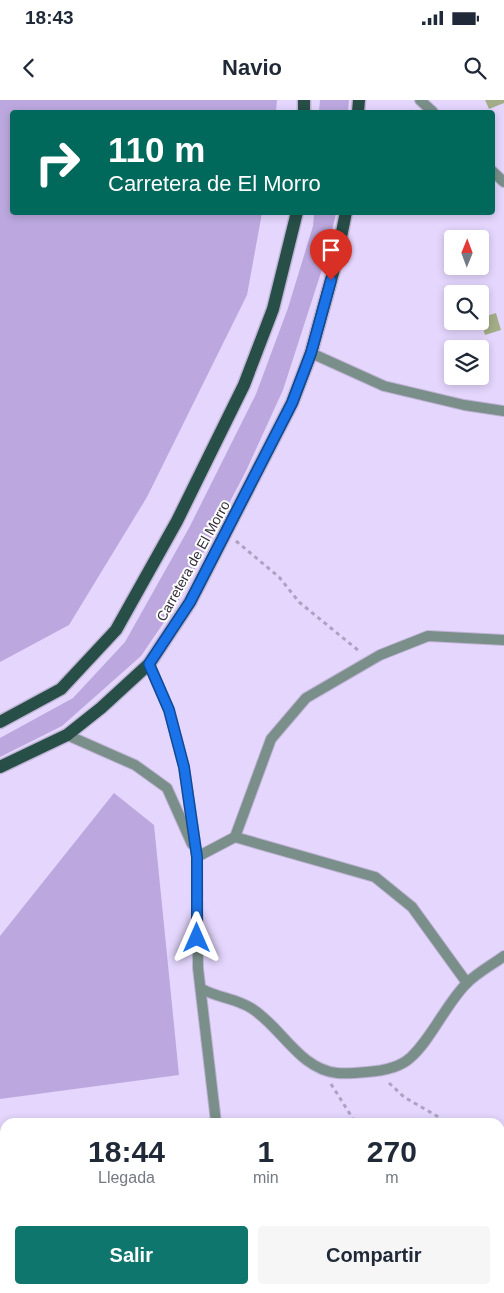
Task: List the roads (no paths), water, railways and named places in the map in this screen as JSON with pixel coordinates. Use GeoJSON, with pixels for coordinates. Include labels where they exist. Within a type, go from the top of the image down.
{"type":"FeatureCollection","features":[{"type":"Feature","properties":{"kind":"main road"},"geometry":{"type":"LineString","coordinates":[[0,722],[61,689],[116,630],[177,521],[244,385],[273,309],[296,215]]}},
{"type":"Feature","properties":{"kind":"main road","name":"Carretera de El Morro"},"geometry":{"type":"LineString","coordinates":[[0,767],[67,735],[102,708],[149,664],[190,602],[292,403],[311,353],[336,262],[345,215]]}},
{"type":"Feature","properties":{"kind":"street"},"geometry":{"type":"LineString","coordinates":[[420,100],[431,110]]}},
{"type":"Feature","properties":{"kind":"street"},"geometry":{"type":"LineString","coordinates":[[311,353],[384,386],[464,405],[504,411]]}},
{"type":"Feature","properties":{"kind":"street"},"geometry":{"type":"LineString","coordinates":[[197,857],[235,837],[271,739],[306,698],[371,660],[428,636],[504,640]]}},
{"type":"Feature","properties":{"kind":"street"},"geometry":{"type":"LineString","coordinates":[[149,664],[169,710],[178,739],[197,857],[197,938],[216,1118]]}},
{"type":"Feature","properties":{"kind":"street"},"geometry":{"type":"LineString","coordinates":[[67,735],[135,764],[167,788],[197,857]]}},
{"type":"Feature","properties":{"kind":"street"},"geometry":{"type":"LineString","coordinates":[[235,837],[375,877],[412,907],[467,983]]}},
{"type":"Feature","properties":{"kind":"street"},"geometry":{"type":"LineString","coordinates":[[202,989],[216,997],[235,1000],[251,1008],[272,1024],[299,1054],[321,1069],[337,1073],[351,1073],[390,1068],[410,1059],[467,983],[504,956]]}}]}
